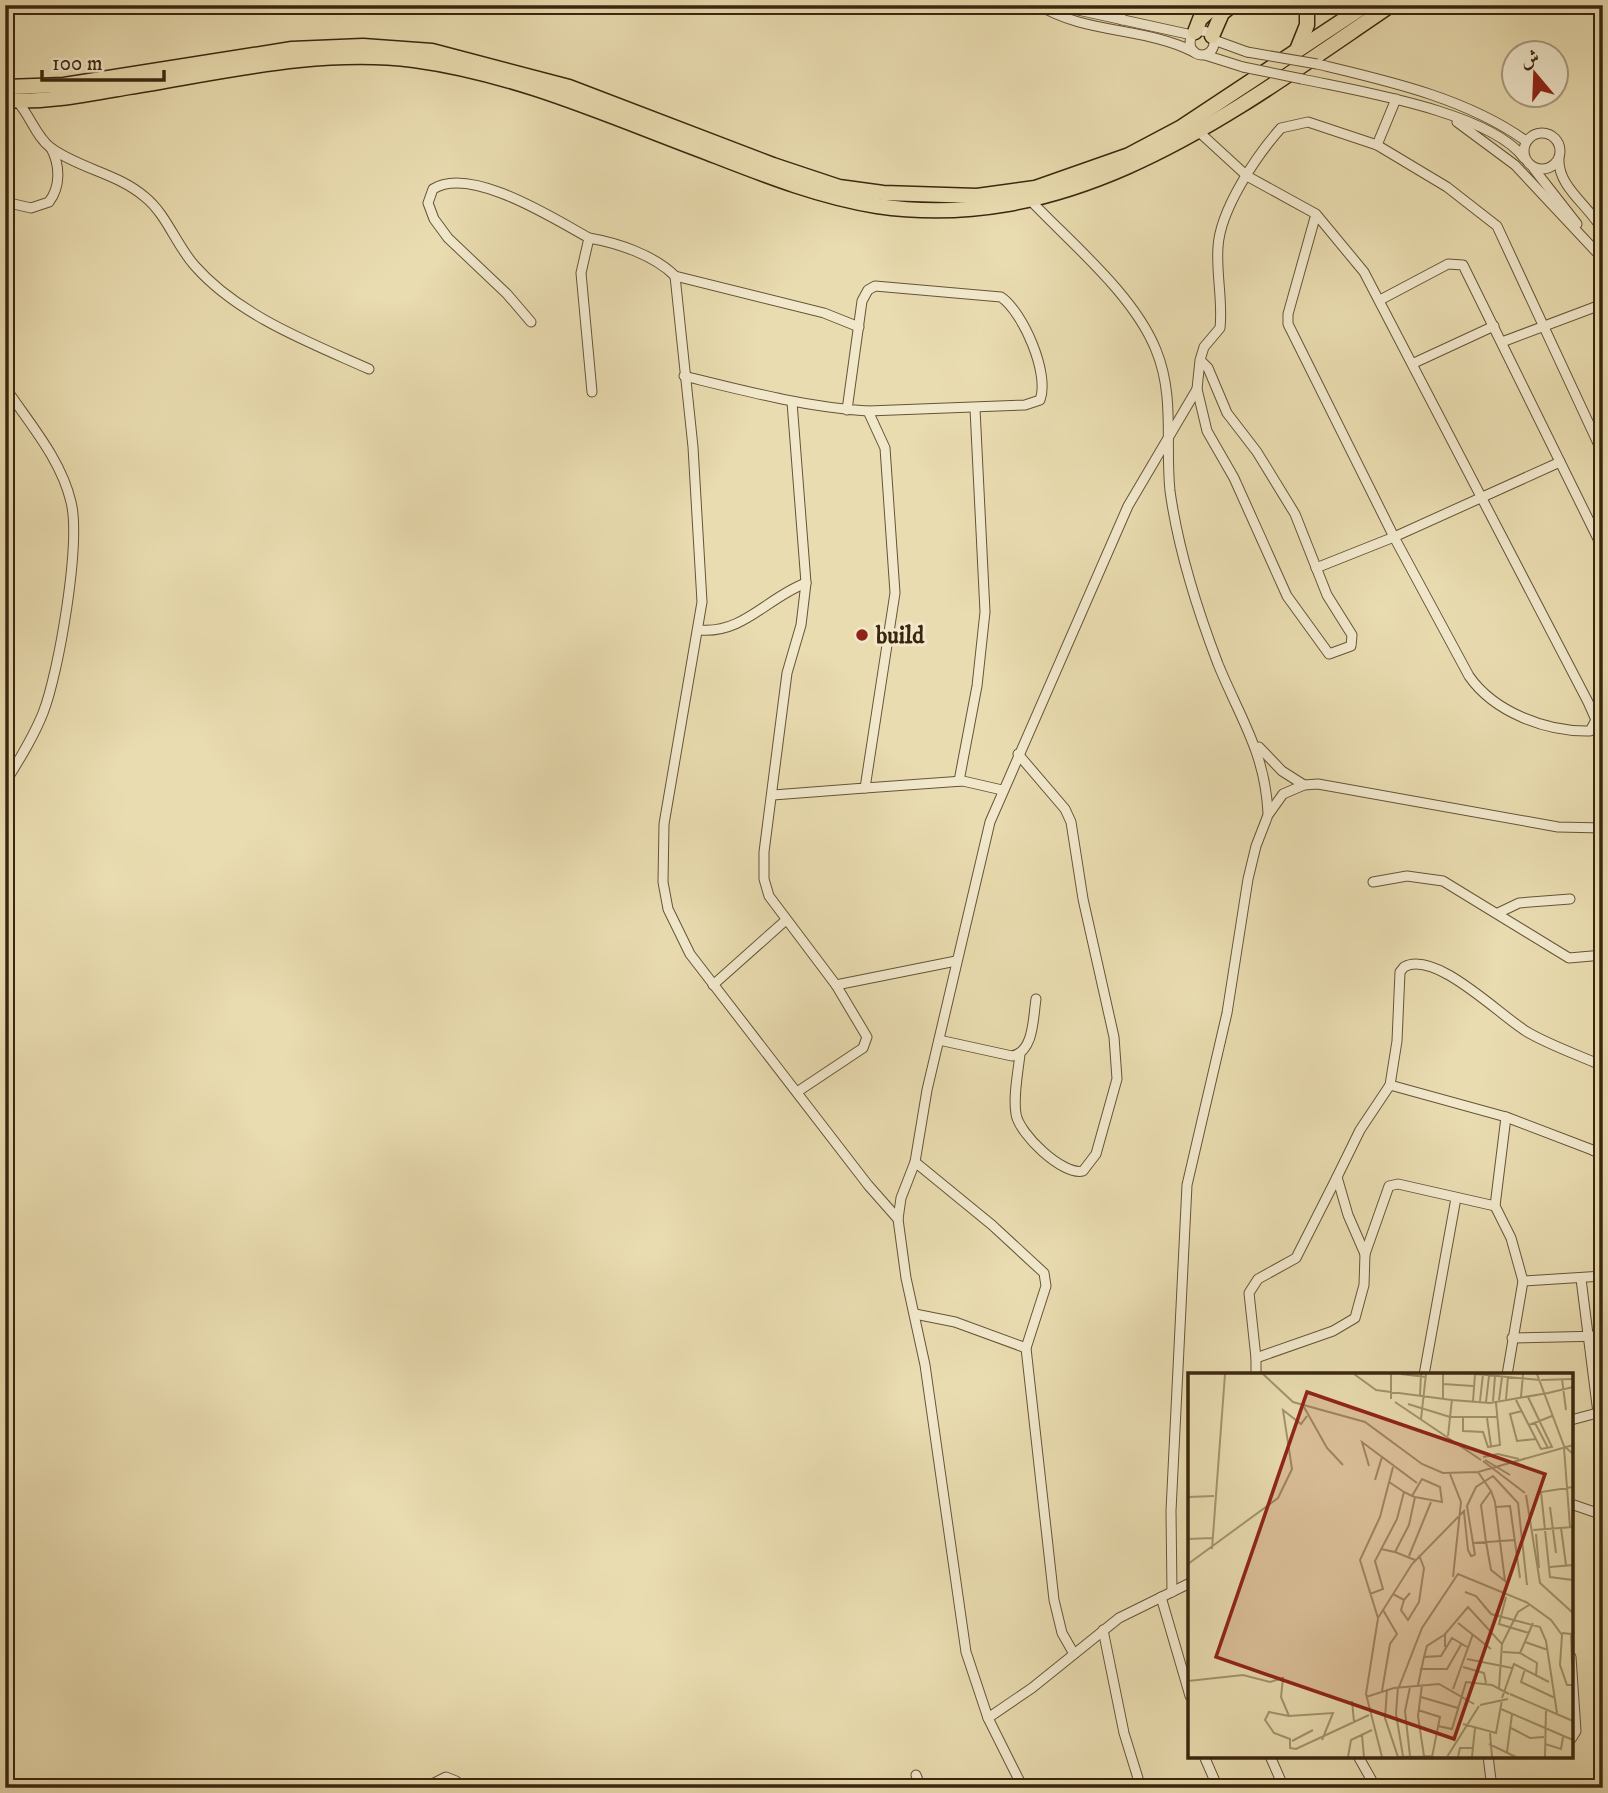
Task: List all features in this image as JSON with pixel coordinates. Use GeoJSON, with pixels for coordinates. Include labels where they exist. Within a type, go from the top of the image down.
{"type":"FeatureCollection","features":[{"type":"Feature","properties":{"kind":"highway"},"geometry":{"type":"LineString","coordinates":[[1194,33],[1200,19],[1216,5]]}},
{"type":"Feature","properties":{"kind":"highway"},"geometry":{"type":"LineString","coordinates":[[1213,38],[1222,13],[1232,5]]}},
{"type":"Feature","properties":{"kind":"highway"},"geometry":{"type":"LineString","coordinates":[[1297,50],[1307,25],[1307,5]]}},
{"type":"Feature","properties":{"kind":"highway"},"geometry":{"type":"LineString","coordinates":[[5,87],[64,85],[292,50],[363,46],[432,51],[569,87],[773,165],[839,187],[883,193],[977,196],[1035,188],[1129,155],[1180,128],[1366,5]]}},
{"type":"Feature","properties":{"kind":"highway"},"geometry":{"type":"LineString","coordinates":[[11,100],[73,97],[292,61],[341,57],[412,60],[484,72],[579,102],[708,153],[844,199],[936,211],[991,208],[1031,201],[1095,182],[1198,131],[1391,5]]}},
{"type":"Feature","properties":{"kind":"street"},"geometry":{"type":"LineString","coordinates":[[1039,5],[1060,15],[1171,43],[1244,67],[1396,99],[1494,135],[1513,147],[1532,167],[1603,259]]}},
{"type":"Feature","properties":{"kind":"street"},"geometry":{"type":"LineString","coordinates":[[1055,5],[1194,33],[1207,31],[1213,38],[1247,52],[1317,64],[1420,90],[1498,124],[1526,141]]}},
{"type":"Feature","properties":{"kind":"street"},"geometry":{"type":"LineString","coordinates":[[1116,5],[1122,20]]}},
{"type":"Feature","properties":{"kind":"street"},"geometry":{"type":"LineString","coordinates":[[1194,33],[1189,42],[1194,52]]}},
{"type":"Feature","properties":{"kind":"street"},"geometry":{"type":"LineString","coordinates":[[1205,55],[1211,51],[1213,38]]}},
{"type":"Feature","properties":{"kind":"street"},"geometry":{"type":"LineString","coordinates":[[1377,145],[1396,99]]}},
{"type":"Feature","properties":{"kind":"street"},"geometry":{"type":"LineString","coordinates":[[11,100],[28,111],[40,137],[51,148],[115,177],[146,197],[195,267],[237,302],[309,342],[369,369]]}},
{"type":"Feature","properties":{"kind":"street"},"geometry":{"type":"LineString","coordinates":[[1450,117],[1515,165],[1603,259]]}},
{"type":"Feature","properties":{"kind":"street"},"geometry":{"type":"LineString","coordinates":[[1200,360],[1209,368],[1227,413],[1257,452],[1287,499],[1327,595],[1353,638],[1351,646],[1329,654],[1322,649],[1287,596],[1234,478],[1207,431],[1197,389],[1200,360],[1204,347],[1220,328],[1222,305],[1217,251],[1220,225],[1247,176],[1281,128],[1296,123],[1327,127],[1377,145],[1447,187],[1497,226],[1603,454]]}},
{"type":"Feature","properties":{"kind":"street"},"geometry":{"type":"LineString","coordinates":[[1198,131],[1247,176],[1296,200],[1316,215],[1347,248],[1380,300],[1414,363],[1594,713],[1595,725],[1590,731],[1558,726],[1514,714],[1483,694],[1469,676],[1394,537],[1288,324],[1288,314],[1316,215]]}},
{"type":"Feature","properties":{"kind":"street"},"geometry":{"type":"LineString","coordinates":[[1526,141],[1540,133],[1552,136],[1559,145],[1562,178],[1586,205],[1603,231]]}},
{"type":"Feature","properties":{"kind":"street"},"geometry":{"type":"LineString","coordinates":[[1524,158],[1526,141]]}},
{"type":"Feature","properties":{"kind":"street"},"geometry":{"type":"LineString","coordinates":[[5,202],[31,208],[49,202],[58,180],[51,148]]}},
{"type":"Feature","properties":{"kind":"street"},"geometry":{"type":"LineString","coordinates":[[1532,167],[1551,167],[1559,158]]}},
{"type":"Feature","properties":{"kind":"street"},"geometry":{"type":"LineString","coordinates":[[531,321],[508,294],[448,238],[429,210],[429,199],[433,190],[445,184],[455,184],[511,196],[589,239],[619,245],[657,262],[675,276],[824,313],[859,327]]}},
{"type":"Feature","properties":{"kind":"street"},"geometry":{"type":"LineString","coordinates":[[1031,201],[1128,303],[1144,325],[1165,375],[1169,402],[1171,493],[1190,577],[1219,664],[1255,743],[1264,779],[1268,815]]}},
{"type":"Feature","properties":{"kind":"street"},"geometry":{"type":"LineString","coordinates":[[589,239],[581,273],[592,392]]}},
{"type":"Feature","properties":{"kind":"street"},"geometry":{"type":"LineString","coordinates":[[1380,300],[1455,262],[1466,271],[1603,549]]}},
{"type":"Feature","properties":{"kind":"street"},"geometry":{"type":"LineString","coordinates":[[675,276],[701,579],[699,629],[664,824],[663,881],[675,928],[713,985],[868,1185],[898,1219]]}},
{"type":"Feature","properties":{"kind":"street"},"geometry":{"type":"LineString","coordinates":[[684,376],[792,402],[847,410],[868,411],[975,409],[1034,403],[1042,394],[1041,377],[1027,331],[1007,301],[982,293],[875,286],[864,294],[847,410]]}},
{"type":"Feature","properties":{"kind":"street"},"geometry":{"type":"LineString","coordinates":[[1502,342],[1603,304]]}},
{"type":"Feature","properties":{"kind":"street"},"geometry":{"type":"LineString","coordinates":[[1414,363],[1494,326]]}},
{"type":"Feature","properties":{"kind":"street"},"geometry":{"type":"LineString","coordinates":[[5,387],[54,459],[71,500],[74,526],[72,565],[53,680],[36,730],[5,783]]}},
{"type":"Feature","properties":{"kind":"street"},"geometry":{"type":"LineString","coordinates":[[1023,1788],[988,1718],[970,1667],[962,1630],[925,1365],[906,1278],[898,1219],[901,1198],[915,1162],[981,850],[1002,790],[1070,643],[1128,506],[1168,434],[1197,389]]}},
{"type":"Feature","properties":{"kind":"street"},"geometry":{"type":"LineString","coordinates":[[792,402],[806,583],[801,625],[787,673],[774,795],[764,852],[764,879],[769,896],[865,1028],[866,1044],[797,1092]]}},
{"type":"Feature","properties":{"kind":"street"},"geometry":{"type":"LineString","coordinates":[[959,781],[977,686],[985,612],[975,409]]}},
{"type":"Feature","properties":{"kind":"street"},"geometry":{"type":"LineString","coordinates":[[865,788],[895,593],[885,448],[868,411]]}},
{"type":"Feature","properties":{"kind":"street"},"geometry":{"type":"LineString","coordinates":[[1317,568],[1394,537],[1560,462]]}},
{"type":"Feature","properties":{"kind":"street"},"geometry":{"type":"LineString","coordinates":[[699,629],[716,630],[739,623],[806,583]]}},
{"type":"Feature","properties":{"kind":"street"},"geometry":{"type":"LineString","coordinates":[[1255,743],[1282,771],[1304,785]]}},
{"type":"Feature","properties":{"kind":"street"},"geometry":{"type":"LineString","coordinates":[[1018,754],[1069,814],[1083,899],[1114,1037],[1117,1079],[1096,1154],[1083,1171],[1066,1171],[1034,1142],[1018,1122],[1015,1106],[1020,1054]]}},
{"type":"Feature","properties":{"kind":"street"},"geometry":{"type":"LineString","coordinates":[[774,795],[959,781],[1002,790]]}},
{"type":"Feature","properties":{"kind":"street"},"geometry":{"type":"LineString","coordinates":[[1172,1592],[1171,1511],[1186,1185],[1227,1013],[1251,862],[1268,815],[1283,794],[1304,785],[1334,786],[1558,827],[1603,828]]}},
{"type":"Feature","properties":{"kind":"street"},"geometry":{"type":"LineString","coordinates":[[1373,882],[1395,877],[1443,881],[1569,958],[1603,956]]}},
{"type":"Feature","properties":{"kind":"street"},"geometry":{"type":"LineString","coordinates":[[1498,913],[1514,904],[1570,899]]}},
{"type":"Feature","properties":{"kind":"street"},"geometry":{"type":"LineString","coordinates":[[713,985],[786,920]]}},
{"type":"Feature","properties":{"kind":"street"},"geometry":{"type":"LineString","coordinates":[[836,985],[956,961]]}},
{"type":"Feature","properties":{"kind":"street"},"geometry":{"type":"LineString","coordinates":[[1256,1373],[1249,1293],[1253,1285],[1296,1258],[1360,1130],[1390,1085],[1397,1041],[1400,972],[1404,967],[1415,963],[1452,977],[1531,1034],[1603,1066]]}},
{"type":"Feature","properties":{"kind":"street"},"geometry":{"type":"LineString","coordinates":[[939,1040],[1012,1056],[1020,1054],[1027,1048],[1036,999]]}},
{"type":"Feature","properties":{"kind":"street"},"geometry":{"type":"LineString","coordinates":[[1390,1085],[1506,1117],[1598,1152],[1603,1140]]}},
{"type":"Feature","properties":{"kind":"street"},"geometry":{"type":"LineString","coordinates":[[1506,1117],[1495,1206],[1511,1238],[1523,1281],[1507,1373]]}},
{"type":"Feature","properties":{"kind":"street"},"geometry":{"type":"LineString","coordinates":[[915,1162],[1043,1271],[1046,1286],[1026,1348],[1054,1600],[1062,1633],[1074,1654]]}},
{"type":"Feature","properties":{"kind":"street"},"geometry":{"type":"LineString","coordinates":[[1337,1177],[1348,1216],[1365,1254]]}},
{"type":"Feature","properties":{"kind":"street"},"geometry":{"type":"LineString","coordinates":[[1256,1358],[1333,1331],[1355,1318],[1364,1285],[1365,1254],[1389,1186],[1398,1184],[1495,1206]]}},
{"type":"Feature","properties":{"kind":"street"},"geometry":{"type":"LineString","coordinates":[[1424,1373],[1456,1198]]}},
{"type":"Feature","properties":{"kind":"street"},"geometry":{"type":"LineString","coordinates":[[1523,1281],[1603,1276]]}},
{"type":"Feature","properties":{"kind":"street"},"geometry":{"type":"LineString","coordinates":[[1573,1419],[1600,1412],[1587,1337],[1581,1279]]}},
{"type":"Feature","properties":{"kind":"street"},"geometry":{"type":"LineString","coordinates":[[915,1314],[955,1322],[1026,1348]]}},
{"type":"Feature","properties":{"kind":"street"},"geometry":{"type":"LineString","coordinates":[[1512,1338],[1603,1336]]}},
{"type":"Feature","properties":{"kind":"street"},"geometry":{"type":"LineString","coordinates":[[1573,1505],[1603,1515]]}},
{"type":"Feature","properties":{"kind":"street"},"geometry":{"type":"LineString","coordinates":[[1589,1509],[1603,1508]]}},
{"type":"Feature","properties":{"kind":"street"},"geometry":{"type":"LineString","coordinates":[[988,1718],[1026,1693],[1103,1630],[1188,1584]]}},
{"type":"Feature","properties":{"kind":"street"},"geometry":{"type":"LineString","coordinates":[[1161,1597],[1188,1689]]}},
{"type":"Feature","properties":{"kind":"street"},"geometry":{"type":"LineString","coordinates":[[1103,1630],[1119,1714],[1142,1788]]}},
{"type":"Feature","properties":{"kind":"street"},"geometry":{"type":"LineString","coordinates":[[1573,1687],[1576,1731],[1573,1736]]}},
{"type":"Feature","properties":{"kind":"street"},"geometry":{"type":"LineString","coordinates":[[1205,1758],[1218,1788]]}},
{"type":"Feature","properties":{"kind":"street"},"geometry":{"type":"LineString","coordinates":[[1271,1758],[1284,1788]]}},
{"type":"Feature","properties":{"kind":"street"},"geometry":{"type":"LineString","coordinates":[[1359,1758],[1376,1788]]}},
{"type":"Feature","properties":{"kind":"street"},"geometry":{"type":"LineString","coordinates":[[1488,1758],[1492,1788]]}},
{"type":"Feature","properties":{"kind":"street"},"geometry":{"type":"LineString","coordinates":[[916,1775],[921,1788]]}},
{"type":"Feature","properties":{"kind":"street"},"geometry":{"type":"LineString","coordinates":[[424,1788],[446,1777],[456,1781],[461,1788]]}},
{"type":"Feature","properties":{"kind":"street"},"geometry":{"type":"LineString","coordinates":[[1601,1788],[1603,1783]]}},
{"type":"Feature","properties":{"kind":"place","name":"build"},"geometry":{"type":"Point","coordinates":[862,635]}}]}
